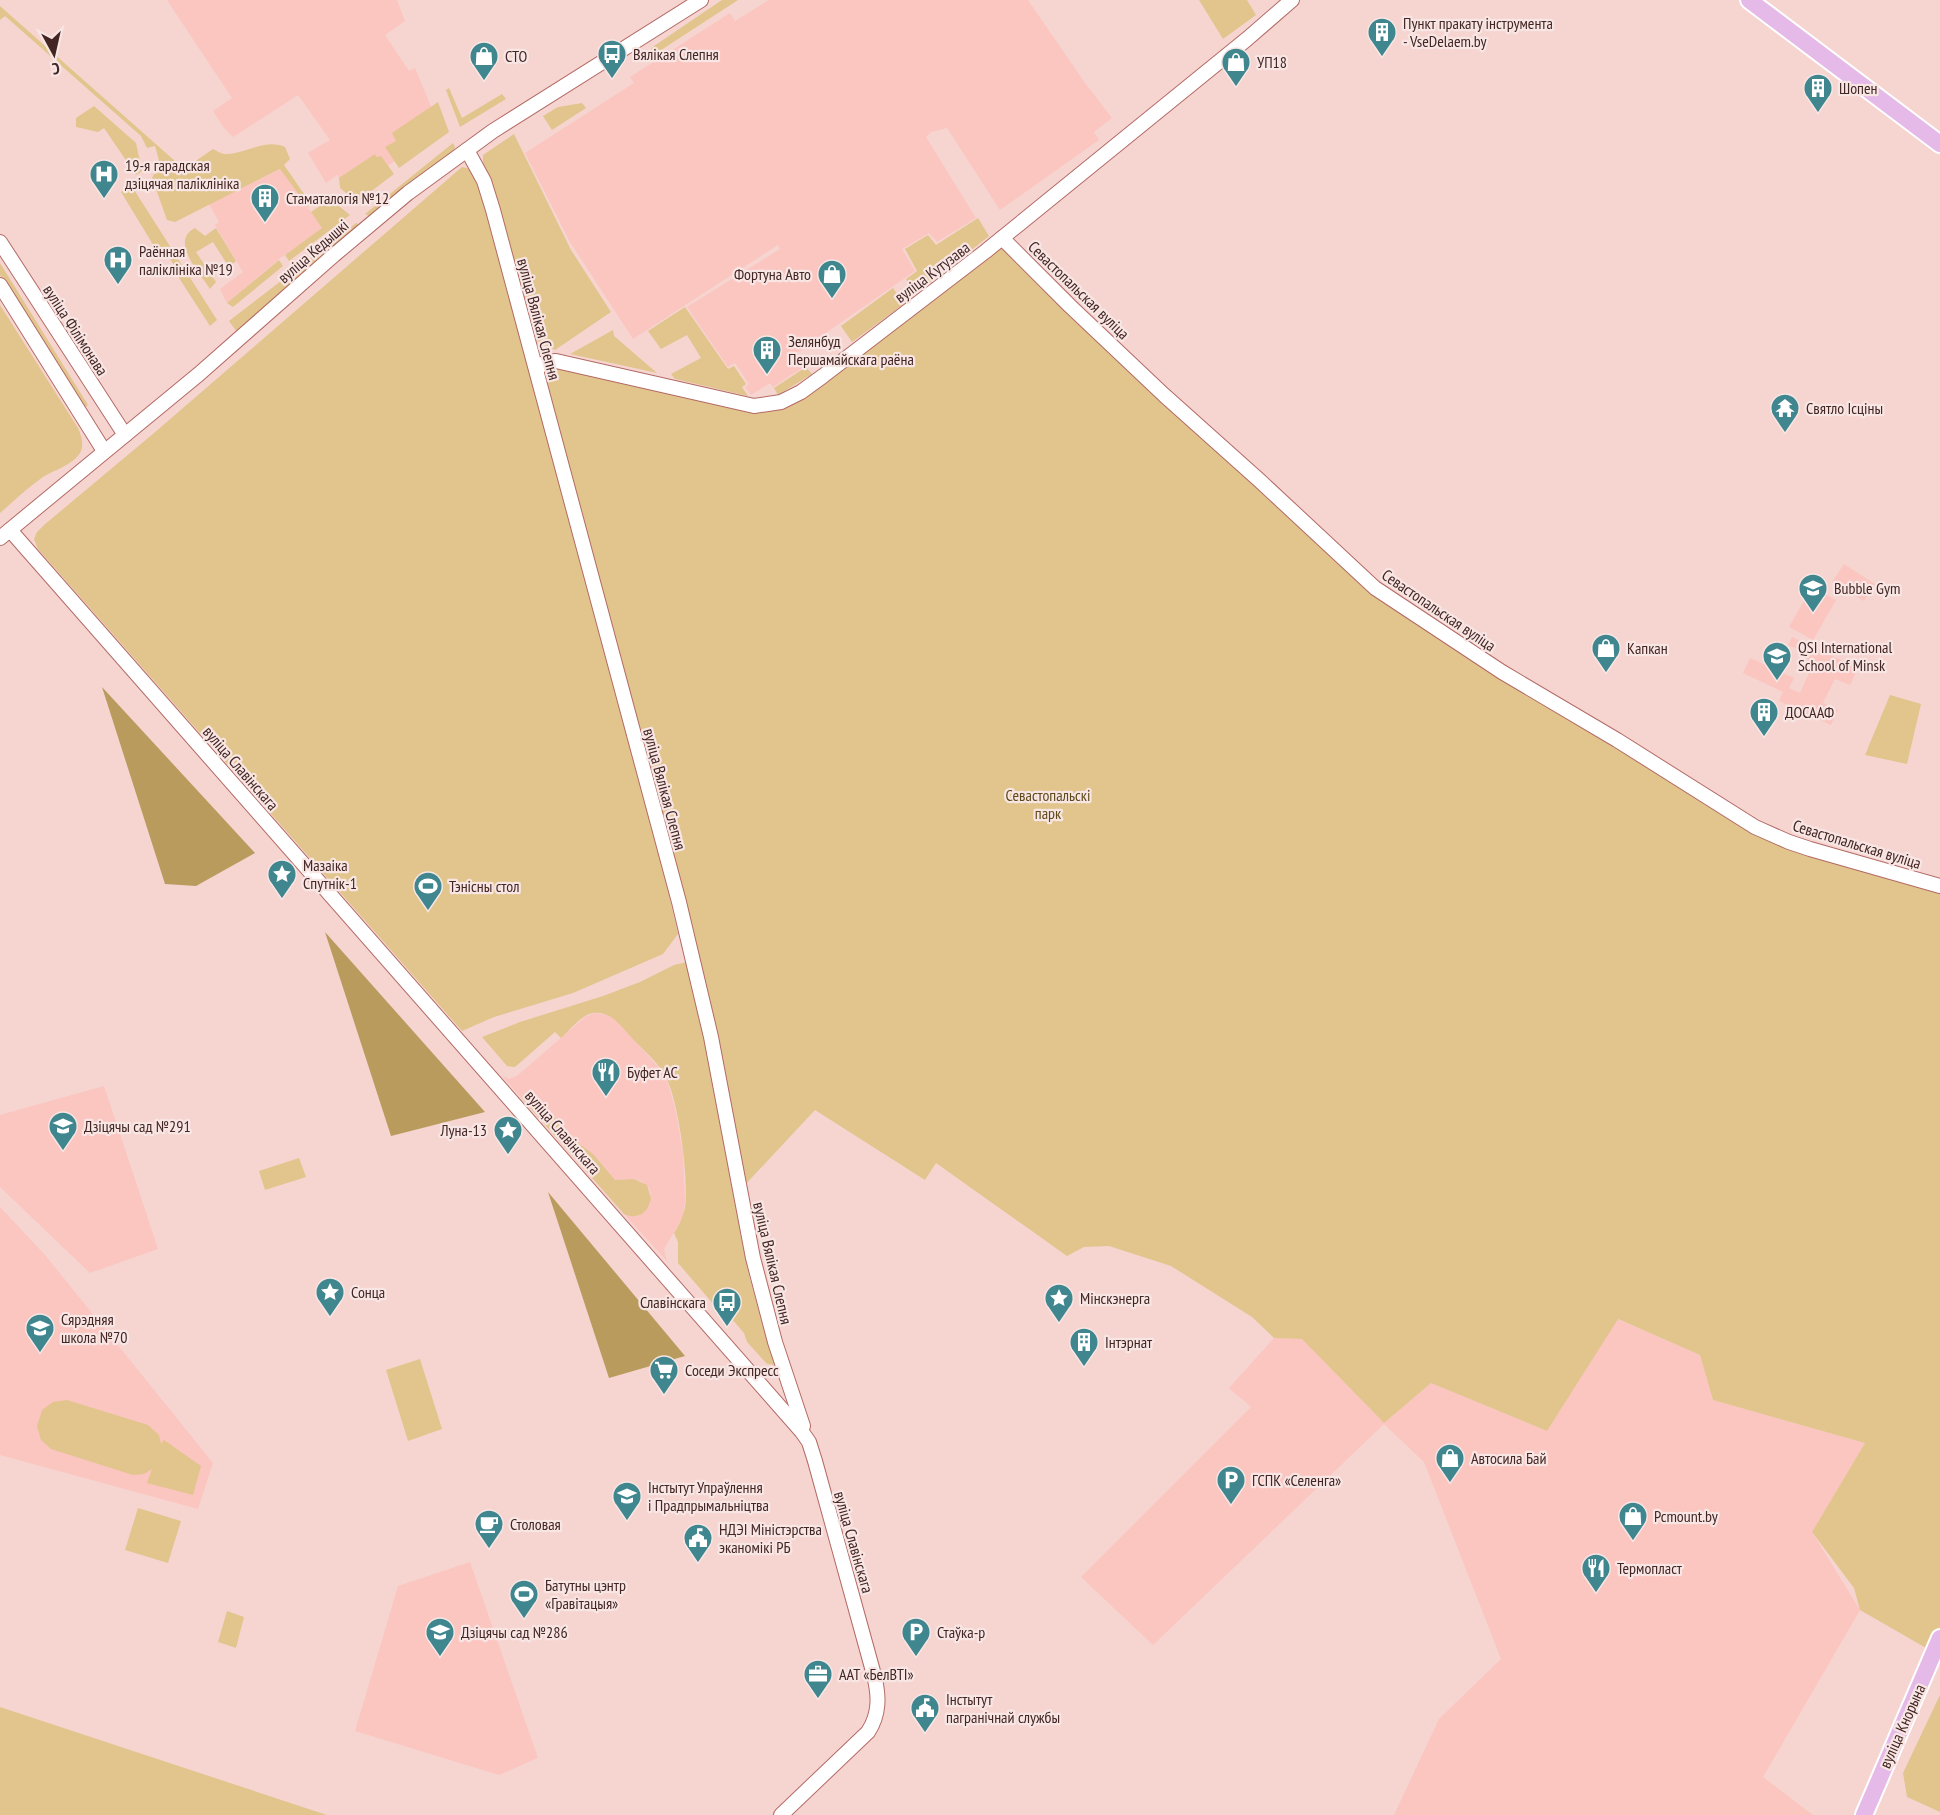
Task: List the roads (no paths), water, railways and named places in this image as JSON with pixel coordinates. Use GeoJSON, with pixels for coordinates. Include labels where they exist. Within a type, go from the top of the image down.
{"type":"FeatureCollection","features":[{"type":"Feature","properties":{"kind":"main road"},"geometry":{"type":"LineString","coordinates":[[1749,0],[1940,144]]}},
{"type":"Feature","properties":{"kind":"main road","name":"вуліца Кнорына"},"geometry":{"type":"LineString","coordinates":[[1863,1815],[1940,1638]]}},
{"type":"Feature","properties":{"kind":"street","name":"вуліца Кедышкі"},"geometry":{"type":"LineString","coordinates":[[5,534],[199,374],[408,193],[509,120],[701,0]]}},
{"type":"Feature","properties":{"kind":"street","name":"вуліца Кутузава"},"geometry":{"type":"LineString","coordinates":[[536,369],[546,362],[556,361],[743,404],[764,406],[781,402],[801,392],[823,376],[1002,238],[1292,0]]}},
{"type":"Feature","properties":{"kind":"street","name":"вуліца Вялікая Слепня"},"geometry":{"type":"LineString","coordinates":[[467,150],[484,181],[493,210],[690,946],[725,1109],[753,1258],[785,1374],[809,1442]]}},
{"type":"Feature","properties":{"kind":"street","name":"Севастопальская вуліца"},"geometry":{"type":"LineString","coordinates":[[1002,238],[1156,387],[1375,588],[1502,672],[1617,740],[1755,827],[1810,849],[1940,886]]}},
{"type":"Feature","properties":{"kind":"street","name":"вуліца Філімонава"},"geometry":{"type":"LineString","coordinates":[[0,242],[125,435]]}},
{"type":"Feature","properties":{"kind":"street"},"geometry":{"type":"LineString","coordinates":[[0,285],[104,451]]}},
{"type":"Feature","properties":{"kind":"street","name":"вуліца Славінскага"},"geometry":{"type":"LineString","coordinates":[[5,534],[766,1388],[798,1425],[809,1442],[874,1675],[878,1707],[875,1721],[868,1732],[781,1815]]}},
{"type":"Feature","properties":{"kind":"street"},"geometry":{"type":"LineString","coordinates":[[766,1388],[785,1374]]}},
{"type":"Feature","properties":{"kind":"place","name":"Пункт пракату інструмента - VseDelaem.by"},"geometry":{"type":"Point","coordinates":[1382,58]}},
{"type":"Feature","properties":{"kind":"place","name":"Вялікая Слепня"},"geometry":{"type":"Point","coordinates":[612,80]}},
{"type":"Feature","properties":{"kind":"place","name":"СТО"},"geometry":{"type":"Point","coordinates":[484,82]}},
{"type":"Feature","properties":{"kind":"place","name":"УП18"},"geometry":{"type":"Point","coordinates":[1236,88]}},
{"type":"Feature","properties":{"kind":"place","name":"Шопен"},"geometry":{"type":"Point","coordinates":[1818,114]}},
{"type":"Feature","properties":{"kind":"place","name":"19-я гарадская дзіцячая паліклініка"},"geometry":{"type":"Point","coordinates":[104,200]}},
{"type":"Feature","properties":{"kind":"place","name":"Стаматалогія №12"},"geometry":{"type":"Point","coordinates":[265,224]}},
{"type":"Feature","properties":{"kind":"place","name":"Раённая паліклініка №19"},"geometry":{"type":"Point","coordinates":[118,286]}},
{"type":"Feature","properties":{"kind":"place","name":"Фортуна Авто"},"geometry":{"type":"Point","coordinates":[832,300]}},
{"type":"Feature","properties":{"kind":"place","name":"Зелянбуд Першамайскага раёна"},"geometry":{"type":"Point","coordinates":[767,376]}},
{"type":"Feature","properties":{"kind":"place","name":"Святло Ісціны"},"geometry":{"type":"Point","coordinates":[1785,434]}},
{"type":"Feature","properties":{"kind":"place","name":"Bubble Gym"},"geometry":{"type":"Point","coordinates":[1813,614]}},
{"type":"Feature","properties":{"kind":"place","name":"Капкан"},"geometry":{"type":"Point","coordinates":[1606,674]}},
{"type":"Feature","properties":{"kind":"place","name":"QSI International School of Minsk"},"geometry":{"type":"Point","coordinates":[1777,682]}},
{"type":"Feature","properties":{"kind":"place","name":"ДОСААФ"},"geometry":{"type":"Point","coordinates":[1764,738]}},
{"type":"Feature","properties":{"kind":"place","name":"Мазаіка Спутнік-1"},"geometry":{"type":"Point","coordinates":[282,900]}},
{"type":"Feature","properties":{"kind":"place","name":"Тэнісны стол"},"geometry":{"type":"Point","coordinates":[428,912]}},
{"type":"Feature","properties":{"kind":"place","name":"Буфет АС"},"geometry":{"type":"Point","coordinates":[606,1098]}},
{"type":"Feature","properties":{"kind":"place","name":"Дзіцячы сад №291"},"geometry":{"type":"Point","coordinates":[63,1152]}},
{"type":"Feature","properties":{"kind":"place","name":"Луна-13"},"geometry":{"type":"Point","coordinates":[508,1156]}},
{"type":"Feature","properties":{"kind":"place","name":"Сонца"},"geometry":{"type":"Point","coordinates":[330,1318]}},
{"type":"Feature","properties":{"kind":"place","name":"Мінскэнерга"},"geometry":{"type":"Point","coordinates":[1059,1324]}},
{"type":"Feature","properties":{"kind":"place","name":"Славінскага"},"geometry":{"type":"Point","coordinates":[727,1328]}},
{"type":"Feature","properties":{"kind":"place","name":"Сярэдняя школа №70"},"geometry":{"type":"Point","coordinates":[40,1354]}},
{"type":"Feature","properties":{"kind":"place","name":"Інтэрнат"},"geometry":{"type":"Point","coordinates":[1084,1368]}},
{"type":"Feature","properties":{"kind":"place","name":"Соседи Экспресс"},"geometry":{"type":"Point","coordinates":[664,1396]}},
{"type":"Feature","properties":{"kind":"place","name":"Автосила Бай"},"geometry":{"type":"Point","coordinates":[1450,1484]}},
{"type":"Feature","properties":{"kind":"place","name":"ГСПК «Селенга»"},"geometry":{"type":"Point","coordinates":[1231,1506]}},
{"type":"Feature","properties":{"kind":"place","name":"Інстытут Упраўлення і Прадпрымальніцтва"},"geometry":{"type":"Point","coordinates":[627,1522]}},
{"type":"Feature","properties":{"kind":"place","name":"Pcmount.by"},"geometry":{"type":"Point","coordinates":[1633,1542]}},
{"type":"Feature","properties":{"kind":"place","name":"Столовая"},"geometry":{"type":"Point","coordinates":[489,1550]}},
{"type":"Feature","properties":{"kind":"place","name":"НДЭІ Міністэрства эканомікі РБ"},"geometry":{"type":"Point","coordinates":[698,1564]}},
{"type":"Feature","properties":{"kind":"place","name":"Термопласт"},"geometry":{"type":"Point","coordinates":[1596,1594]}},
{"type":"Feature","properties":{"kind":"place","name":"Батутны цэнтр «Гравітацыя»"},"geometry":{"type":"Point","coordinates":[524,1620]}},
{"type":"Feature","properties":{"kind":"place","name":"Дзіцячы сад №286"},"geometry":{"type":"Point","coordinates":[440,1658]}},
{"type":"Feature","properties":{"kind":"place","name":"Стаўка-р"},"geometry":{"type":"Point","coordinates":[916,1658]}},
{"type":"Feature","properties":{"kind":"place","name":"ААТ «БелВТІ»"},"geometry":{"type":"Point","coordinates":[818,1700]}},
{"type":"Feature","properties":{"kind":"place","name":"Інстытут пагранічнай службы"},"geometry":{"type":"Point","coordinates":[925,1734]}},
{"type":"Feature","properties":{"kind":"park label","name":"Севастопальскі парк"},"geometry":{"type":"Point","coordinates":[1048,804]}}]}
